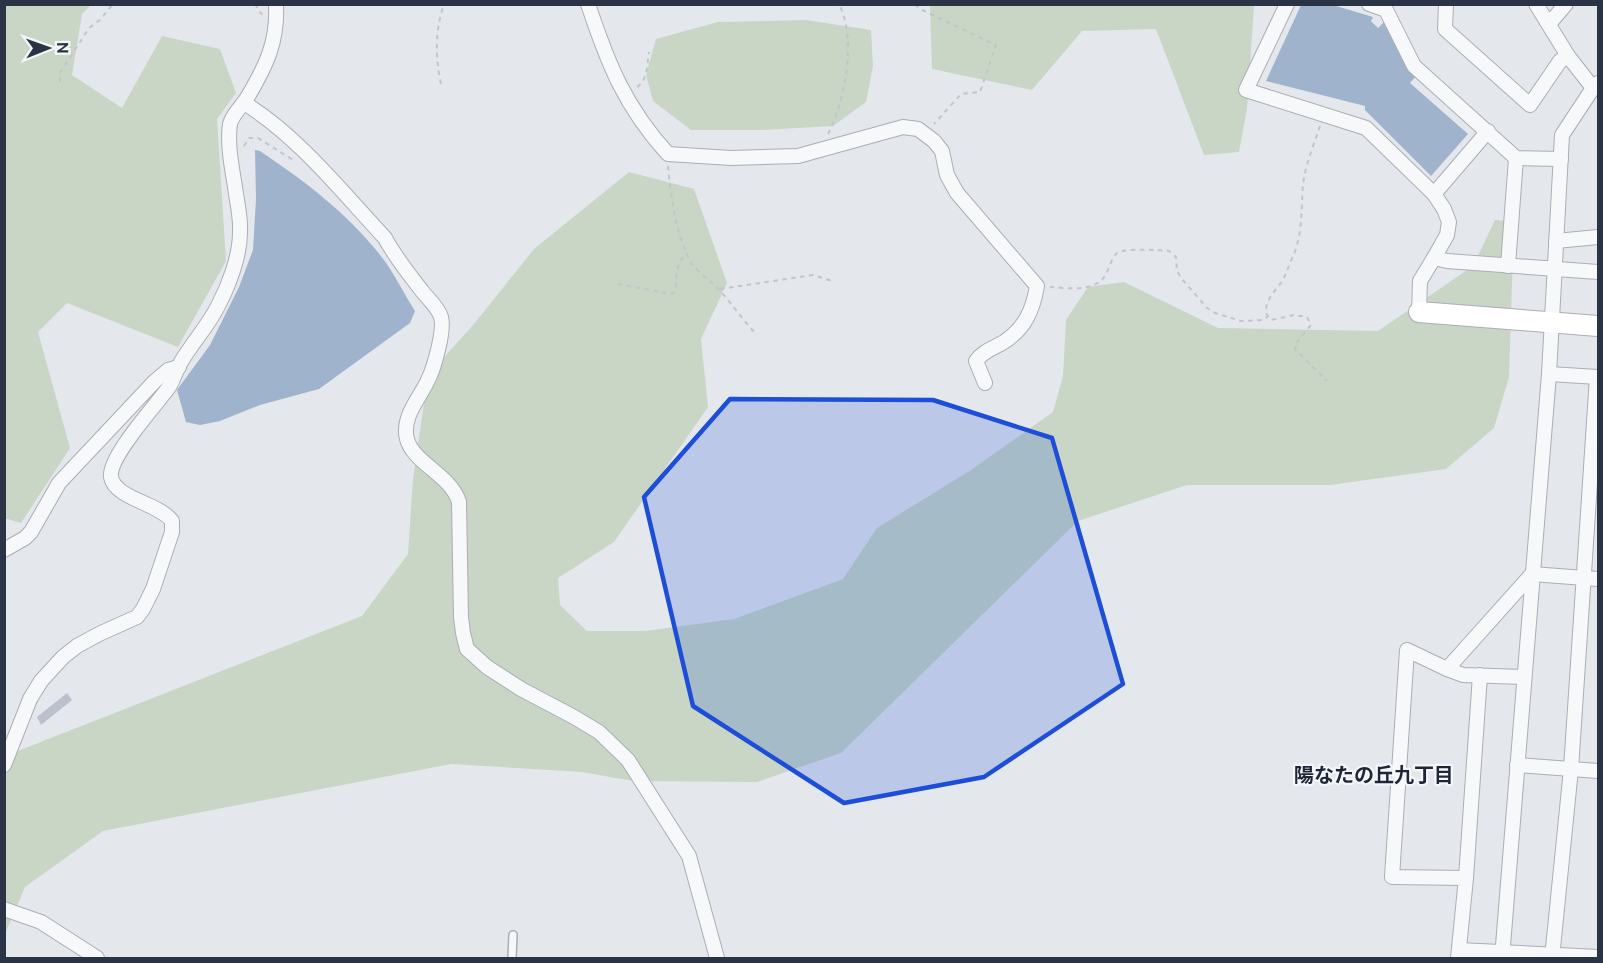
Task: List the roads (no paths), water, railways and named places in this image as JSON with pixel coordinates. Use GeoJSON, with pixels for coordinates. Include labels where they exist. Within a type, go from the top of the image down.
{"type":"FeatureCollection","features":[{"type":"Feature","properties":{"kind":"street"},"geometry":{"type":"LineString","coordinates":[[4,765],[30,699],[41,681],[63,657],[77,646],[137,616],[153,589],[172,532],[172,522],[158,510],[118,488],[113,483],[111,472],[138,424],[167,389],[179,366],[218,307],[238,252],[240,228],[232,166],[231,122],[244,103],[273,46],[277,22],[276,4]]}},
{"type":"Feature","properties":{"kind":"street"},"geometry":{"type":"LineString","coordinates":[[588,4],[606,60],[623,92],[646,128],[668,154],[731,158],[798,156],[903,127],[918,129],[926,133],[942,152],[947,175],[957,193],[1037,286],[1035,300],[1024,324],[1003,343],[990,349],[976,361],[985,383]]}},
{"type":"Feature","properties":{"kind":"street"},"geometry":{"type":"LineString","coordinates":[[1287,4],[1246,90],[1366,128],[1434,194],[1449,222],[1447,235],[1420,281],[1419,312],[1599,326]]}},
{"type":"Feature","properties":{"kind":"street"},"geometry":{"type":"LineString","coordinates":[[1369,4],[1386,10],[1414,66],[1516,158],[1561,159]]}},
{"type":"Feature","properties":{"kind":"street"},"geometry":{"type":"LineString","coordinates":[[1446,4],[1445,29],[1530,105],[1560,61],[1568,56]]}},
{"type":"Feature","properties":{"kind":"street"},"geometry":{"type":"LineString","coordinates":[[1502,955],[1549,374],[1562,135],[1596,86],[1568,56],[1536,4]]}},
{"type":"Feature","properties":{"kind":"street"},"geometry":{"type":"LineString","coordinates":[[1549,24],[1566,4]]}},
{"type":"Feature","properties":{"kind":"street"},"geometry":{"type":"LineString","coordinates":[[244,103],[262,114],[290,139],[385,238],[395,256],[438,310],[442,323],[439,342],[429,378],[416,399],[410,415],[407,439],[416,454],[452,487],[459,502],[461,617],[467,649],[487,667],[522,689],[592,727],[610,741],[628,760],[689,856],[717,958]]}},
{"type":"Feature","properties":{"kind":"street"},"geometry":{"type":"LineString","coordinates":[[1434,194],[1488,131]]}},
{"type":"Feature","properties":{"kind":"street"},"geometry":{"type":"LineString","coordinates":[[1508,266],[1516,158]]}},
{"type":"Feature","properties":{"kind":"street"},"geometry":{"type":"LineString","coordinates":[[1556,241],[1599,237]]}},
{"type":"Feature","properties":{"kind":"street"},"geometry":{"type":"LineString","coordinates":[[1434,258],[1447,261],[1599,272]]}},
{"type":"Feature","properties":{"kind":"street"},"geometry":{"type":"LineString","coordinates":[[4,550],[31,532],[59,483],[154,381],[168,370],[179,366]]}},
{"type":"Feature","properties":{"kind":"street"},"geometry":{"type":"LineString","coordinates":[[1549,374],[1598,377],[1592,579],[1553,956]]}},
{"type":"Feature","properties":{"kind":"street"},"geometry":{"type":"LineString","coordinates":[[1532,574],[1592,579]]}},
{"type":"Feature","properties":{"kind":"street"},"geometry":{"type":"LineString","coordinates":[[1447,669],[1532,574]]}},
{"type":"Feature","properties":{"kind":"street"},"geometry":{"type":"LineString","coordinates":[[1466,879],[1392,877],[1407,650],[1462,675],[1524,677]]}},
{"type":"Feature","properties":{"kind":"street"},"geometry":{"type":"LineString","coordinates":[[1480,675],[1466,879],[1458,954],[1599,957]]}},
{"type":"Feature","properties":{"kind":"street"},"geometry":{"type":"LineString","coordinates":[[1517,765],[1599,771]]}},
{"type":"Feature","properties":{"kind":"street"},"geometry":{"type":"LineString","coordinates":[[4,909],[41,922],[97,958]]}},
{"type":"Feature","properties":{"kind":"lane"},"geometry":{"type":"LineString","coordinates":[[512,958],[513,935]]}},
{"type":"Feature","properties":{"kind":"water"},"geometry":{"type":"Polygon","coordinates":[[[1301,5],[1333,5],[1373,17],[1371,21],[1378,28],[1385,21],[1416,76],[1410,83],[1468,134],[1431,176],[1365,110],[1365,106],[1266,81],[1301,5]]]}},
{"type":"Feature","properties":{"kind":"water"},"geometry":{"type":"Polygon","coordinates":[[[255,150],[260,151],[310,187],[357,228],[384,260],[415,311],[410,323],[319,389],[260,405],[220,421],[200,425],[186,422],[177,390],[210,345],[239,287],[253,250],[256,199],[255,150]]]}},
{"type":"Feature","properties":{"kind":"district","name":"陽なたの丘九丁目"},"geometry":{"type":"Point","coordinates":[1374,775]}}]}
